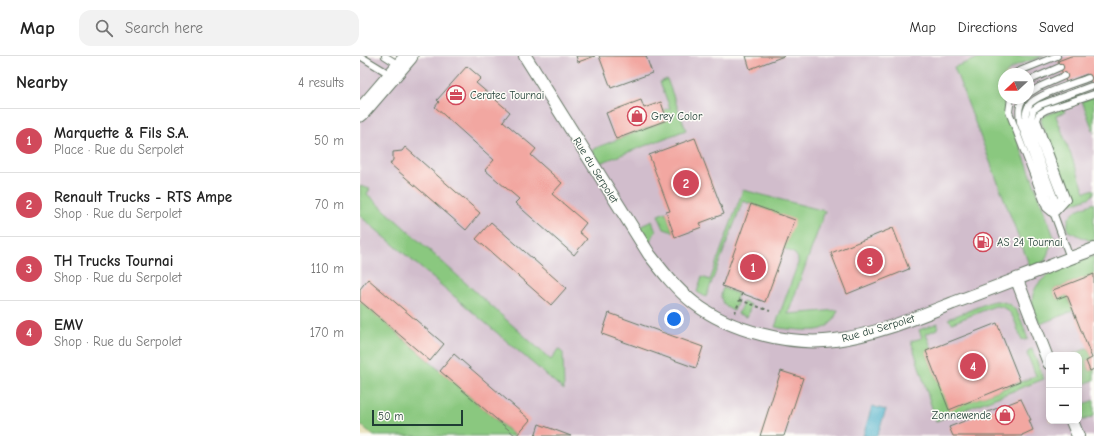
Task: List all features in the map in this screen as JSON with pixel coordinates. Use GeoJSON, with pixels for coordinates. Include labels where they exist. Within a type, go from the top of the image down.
{"type":"FeatureCollection","features":[{"type":"Feature","properties":{"kind":"main road"},"geometry":{"type":"LineString","coordinates":[[360,113],[401,66]]}},
{"type":"Feature","properties":{"kind":"street","name":"Rue du Serpolet"},"geometry":{"type":"LineString","coordinates":[[525,56],[646,249],[668,279],[694,303],[731,324],[758,334],[783,339],[808,341],[834,340],[867,333],[904,322],[1094,249]]}},
{"type":"Feature","properties":{"kind":"street"},"geometry":{"type":"LineString","coordinates":[[1016,280],[1046,355]]}},
{"type":"Feature","properties":{"kind":"street"},"geometry":{"type":"LineString","coordinates":[[1073,424],[1078,436]]}},
{"type":"Feature","properties":{"kind":"lane"},"geometry":{"type":"LineString","coordinates":[[360,56],[401,66]]}},
{"type":"Feature","properties":{"kind":"lane"},"geometry":{"type":"LineString","coordinates":[[385,56],[401,66]]}},
{"type":"Feature","properties":{"kind":"lane"},"geometry":{"type":"LineString","coordinates":[[1027,68],[1057,56]]}},
{"type":"Feature","properties":{"kind":"lane"},"geometry":{"type":"LineString","coordinates":[[1034,78],[1060,67]]}},
{"type":"Feature","properties":{"kind":"lane"},"geometry":{"type":"LineString","coordinates":[[1034,90],[1064,76]]}},
{"type":"Feature","properties":{"kind":"lane"},"geometry":{"type":"LineString","coordinates":[[1053,214],[1054,197],[1026,123],[1025,113],[1029,104],[1037,98],[1088,78]]}},
{"type":"Feature","properties":{"kind":"lane"},"geometry":{"type":"LineString","coordinates":[[1053,214],[1061,197],[1031,120],[1034,110],[1040,105],[1091,86]]}},
{"type":"Feature","properties":{"kind":"lane"},"geometry":{"type":"LineString","coordinates":[[1053,214],[1067,200],[1037,120],[1039,114],[1046,110],[1094,94]]}},
{"type":"Feature","properties":{"kind":"lane"},"geometry":{"type":"LineString","coordinates":[[1010,104],[1009,112],[1046,208],[1053,214]]}},
{"type":"Feature","properties":{"kind":"lane"},"geometry":{"type":"LineString","coordinates":[[1020,104],[1019,110],[1020,122],[1070,258]]}},
{"type":"Feature","properties":{"kind":"path"},"geometry":{"type":"LineString","coordinates":[[731,324],[742,294]]}},
{"type":"Feature","properties":{"kind":"path"},"geometry":{"type":"LineString","coordinates":[[740,300],[770,311]]}},
{"type":"Feature","properties":{"kind":"shaded area"},"geometry":{"type":"Polygon","coordinates":[[[360,56],[1094,56],[1094,436],[374,436],[360,424],[360,56]]]}},
{"type":"Feature","properties":{"kind":"green space"},"geometry":{"type":"Polygon","coordinates":[[[985,56],[1044,56],[1014,68],[998,68],[998,104],[1004,104],[1054,237],[1045,261],[1030,267],[954,67],[985,56]]]}},
{"type":"Feature","properties":{"kind":"green space"},"geometry":{"type":"Polygon","coordinates":[[[667,79],[686,130],[600,163],[592,151],[598,147],[667,120],[664,110],[670,108],[660,82],[667,79]]]}},
{"type":"Feature","properties":{"kind":"green space"},"geometry":{"type":"Polygon","coordinates":[[[1094,97],[1094,133],[1082,101],[1094,97]]]}},
{"type":"Feature","properties":{"kind":"green space"},"geometry":{"type":"Polygon","coordinates":[[[1063,108],[1065,112],[1056,116],[1085,192],[1094,189],[1094,193],[1091,197],[1072,204],[1041,121],[1042,117],[1063,108]]]}},
{"type":"Feature","properties":{"kind":"green space"},"geometry":{"type":"Polygon","coordinates":[[[360,186],[370,189],[367,194],[551,360],[558,349],[563,353],[564,390],[360,216],[360,186]]]}},
{"type":"Feature","properties":{"kind":"green space"},"geometry":{"type":"Polygon","coordinates":[[[743,190],[825,211],[788,314],[838,310],[832,322],[828,326],[819,330],[784,329],[775,327],[798,263],[796,255],[784,249],[794,220],[743,201],[706,297],[697,292],[702,277],[710,280],[743,190]]]}},
{"type":"Feature","properties":{"kind":"green space"},"geometry":{"type":"Polygon","coordinates":[[[1094,203],[1093,242],[1068,231],[1068,224],[1071,215],[1074,212],[1094,203]]]}},
{"type":"Feature","properties":{"kind":"green space"},"geometry":{"type":"Polygon","coordinates":[[[666,212],[673,232],[664,229],[658,215],[666,212]]]}},
{"type":"Feature","properties":{"kind":"green space"},"geometry":{"type":"Polygon","coordinates":[[[652,221],[656,231],[649,243],[639,227],[652,221]]]}},
{"type":"Feature","properties":{"kind":"green space"},"geometry":{"type":"Polygon","coordinates":[[[1094,256],[1094,274],[1053,290],[1057,299],[1067,295],[1073,311],[1040,324],[1033,307],[1033,296],[1036,286],[1053,272],[1094,256]]]}},
{"type":"Feature","properties":{"kind":"green space"},"geometry":{"type":"Polygon","coordinates":[[[723,288],[738,294],[736,300],[738,301],[734,311],[722,302],[721,296],[723,288]]]}},
{"type":"Feature","properties":{"kind":"green space"},"geometry":{"type":"Polygon","coordinates":[[[360,301],[515,436],[374,436],[360,424],[360,301]]]}},
{"type":"Feature","properties":{"kind":"green space"},"geometry":{"type":"Polygon","coordinates":[[[743,302],[751,305],[747,317],[738,314],[743,302]]]}},
{"type":"Feature","properties":{"kind":"green space"},"geometry":{"type":"Polygon","coordinates":[[[990,302],[1004,302],[1014,309],[1021,319],[1028,339],[1021,339],[1013,317],[1006,309],[1001,307],[995,306],[952,323],[948,319],[990,302]]]}},
{"type":"Feature","properties":{"kind":"green space"},"geometry":{"type":"Polygon","coordinates":[[[938,323],[937,329],[926,334],[932,349],[926,351],[949,409],[1036,376],[1027,354],[1029,350],[1032,349],[1044,379],[936,421],[911,341],[922,338],[919,330],[938,323]]]}},
{"type":"Feature","properties":{"kind":"green space"},"geometry":{"type":"Polygon","coordinates":[[[1088,348],[1092,358],[1086,361],[1090,371],[1094,369],[1094,380],[1082,385],[1082,352],[1078,352],[1088,348]]]}},
{"type":"Feature","properties":{"kind":"green space"},"geometry":{"type":"Polygon","coordinates":[[[1094,400],[1094,416],[1082,420],[1082,405],[1094,400]]]}},
{"type":"Feature","properties":{"kind":"water"},"geometry":{"type":"Polygon","coordinates":[[[872,406],[886,410],[877,436],[863,436],[872,406]]]}},
{"type":"Feature","properties":{"kind":"building"},"geometry":{"type":"Polygon","coordinates":[[[576,56],[595,56],[578,62],[576,56]]]}},
{"type":"Feature","properties":{"kind":"building"},"geometry":{"type":"Polygon","coordinates":[[[599,56],[646,56],[652,73],[611,88],[599,56]]]}},
{"type":"Feature","properties":{"kind":"building"},"geometry":{"type":"Polygon","coordinates":[[[746,56],[784,56],[750,69],[746,56]]]}},
{"type":"Feature","properties":{"kind":"building"},"geometry":{"type":"Polygon","coordinates":[[[1071,56],[1094,56],[1094,93],[1087,74],[1066,82],[1058,61],[1071,56]]]}},
{"type":"Feature","properties":{"kind":"building"},"geometry":{"type":"Polygon","coordinates":[[[467,66],[481,78],[476,83],[510,112],[503,121],[536,149],[531,155],[562,183],[552,194],[586,223],[579,232],[587,239],[574,255],[515,203],[519,199],[485,170],[494,160],[435,107],[439,102],[437,100],[467,66]]]}},
{"type":"Feature","properties":{"kind":"building","name":"Grey Color"},"geometry":{"type":"Polygon","coordinates":[[[641,100],[644,108],[661,102],[667,120],[616,139],[606,113],[641,100]]]}},
{"type":"Feature","properties":{"kind":"building"},"geometry":{"type":"Polygon","coordinates":[[[695,138],[724,214],[700,223],[702,227],[675,237],[666,212],[670,211],[649,155],[695,138]]]}},
{"type":"Feature","properties":{"kind":"building"},"geometry":{"type":"Polygon","coordinates":[[[405,147],[480,213],[466,230],[390,164],[393,160],[393,152],[402,151],[405,147]]]}},
{"type":"Feature","properties":{"kind":"building"},"geometry":{"type":"Polygon","coordinates":[[[751,204],[795,220],[765,302],[722,286],[751,204]]]}},
{"type":"Feature","properties":{"kind":"building"},"geometry":{"type":"Polygon","coordinates":[[[491,222],[566,288],[551,305],[476,239],[491,222]]]}},
{"type":"Feature","properties":{"kind":"building"},"geometry":{"type":"Polygon","coordinates":[[[893,228],[909,269],[847,294],[831,253],[893,228]]]}},
{"type":"Feature","properties":{"kind":"building"},"geometry":{"type":"Polygon","coordinates":[[[1094,274],[1094,369],[1090,371],[1086,361],[1092,358],[1067,295],[1057,299],[1053,290],[1094,274]]]}},
{"type":"Feature","properties":{"kind":"building"},"geometry":{"type":"Polygon","coordinates":[[[368,279],[444,344],[430,361],[360,301],[360,289],[368,279]]]}},
{"type":"Feature","properties":{"kind":"building"},"geometry":{"type":"Polygon","coordinates":[[[609,313],[703,347],[696,368],[602,334],[609,313]]]}},
{"type":"Feature","properties":{"kind":"building"},"geometry":{"type":"Polygon","coordinates":[[[997,323],[1020,381],[949,410],[926,351],[997,323]]]}},
{"type":"Feature","properties":{"kind":"building"},"geometry":{"type":"Polygon","coordinates":[[[454,354],[530,420],[516,436],[440,371],[454,354]]]}},
{"type":"Feature","properties":{"kind":"building"},"geometry":{"type":"Polygon","coordinates":[[[781,371],[803,378],[784,436],[760,436],[781,371]]]}},
{"type":"Feature","properties":{"kind":"building","name":"Zonnewende"},"geometry":{"type":"Polygon","coordinates":[[[1021,399],[1031,420],[1029,420],[1033,430],[1022,436],[953,436],[949,427],[1021,399]]]}},
{"type":"Feature","properties":{"kind":"building"},"geometry":{"type":"Polygon","coordinates":[[[539,424],[571,436],[535,436],[539,424]]]}},
{"type":"Feature","properties":{"kind":"place","name":"Ceratec Tournai"},"geometry":{"type":"Point","coordinates":[456,95]}},
{"type":"Feature","properties":{"kind":"place","name":"Grey Color"},"geometry":{"type":"Point","coordinates":[637,116]}},
{"type":"Feature","properties":{"kind":"place","name":"Renault Trucks - RTS Ampe"},"geometry":{"type":"Point","coordinates":[686,183]}},
{"type":"Feature","properties":{"kind":"place","name":"AS 24 Tournai"},"geometry":{"type":"Point","coordinates":[983,242]}},
{"type":"Feature","properties":{"kind":"place","name":"TH Trucks Tournai"},"geometry":{"type":"Point","coordinates":[870,261]}},
{"type":"Feature","properties":{"kind":"place","name":"Marquette & Fils S.A."},"geometry":{"type":"Point","coordinates":[753,267]}},
{"type":"Feature","properties":{"kind":"place","name":"EMV"},"geometry":{"type":"Point","coordinates":[973,366]}},
{"type":"Feature","properties":{"kind":"place","name":"Zonnewende"},"geometry":{"type":"Point","coordinates":[1005,415]}}]}
